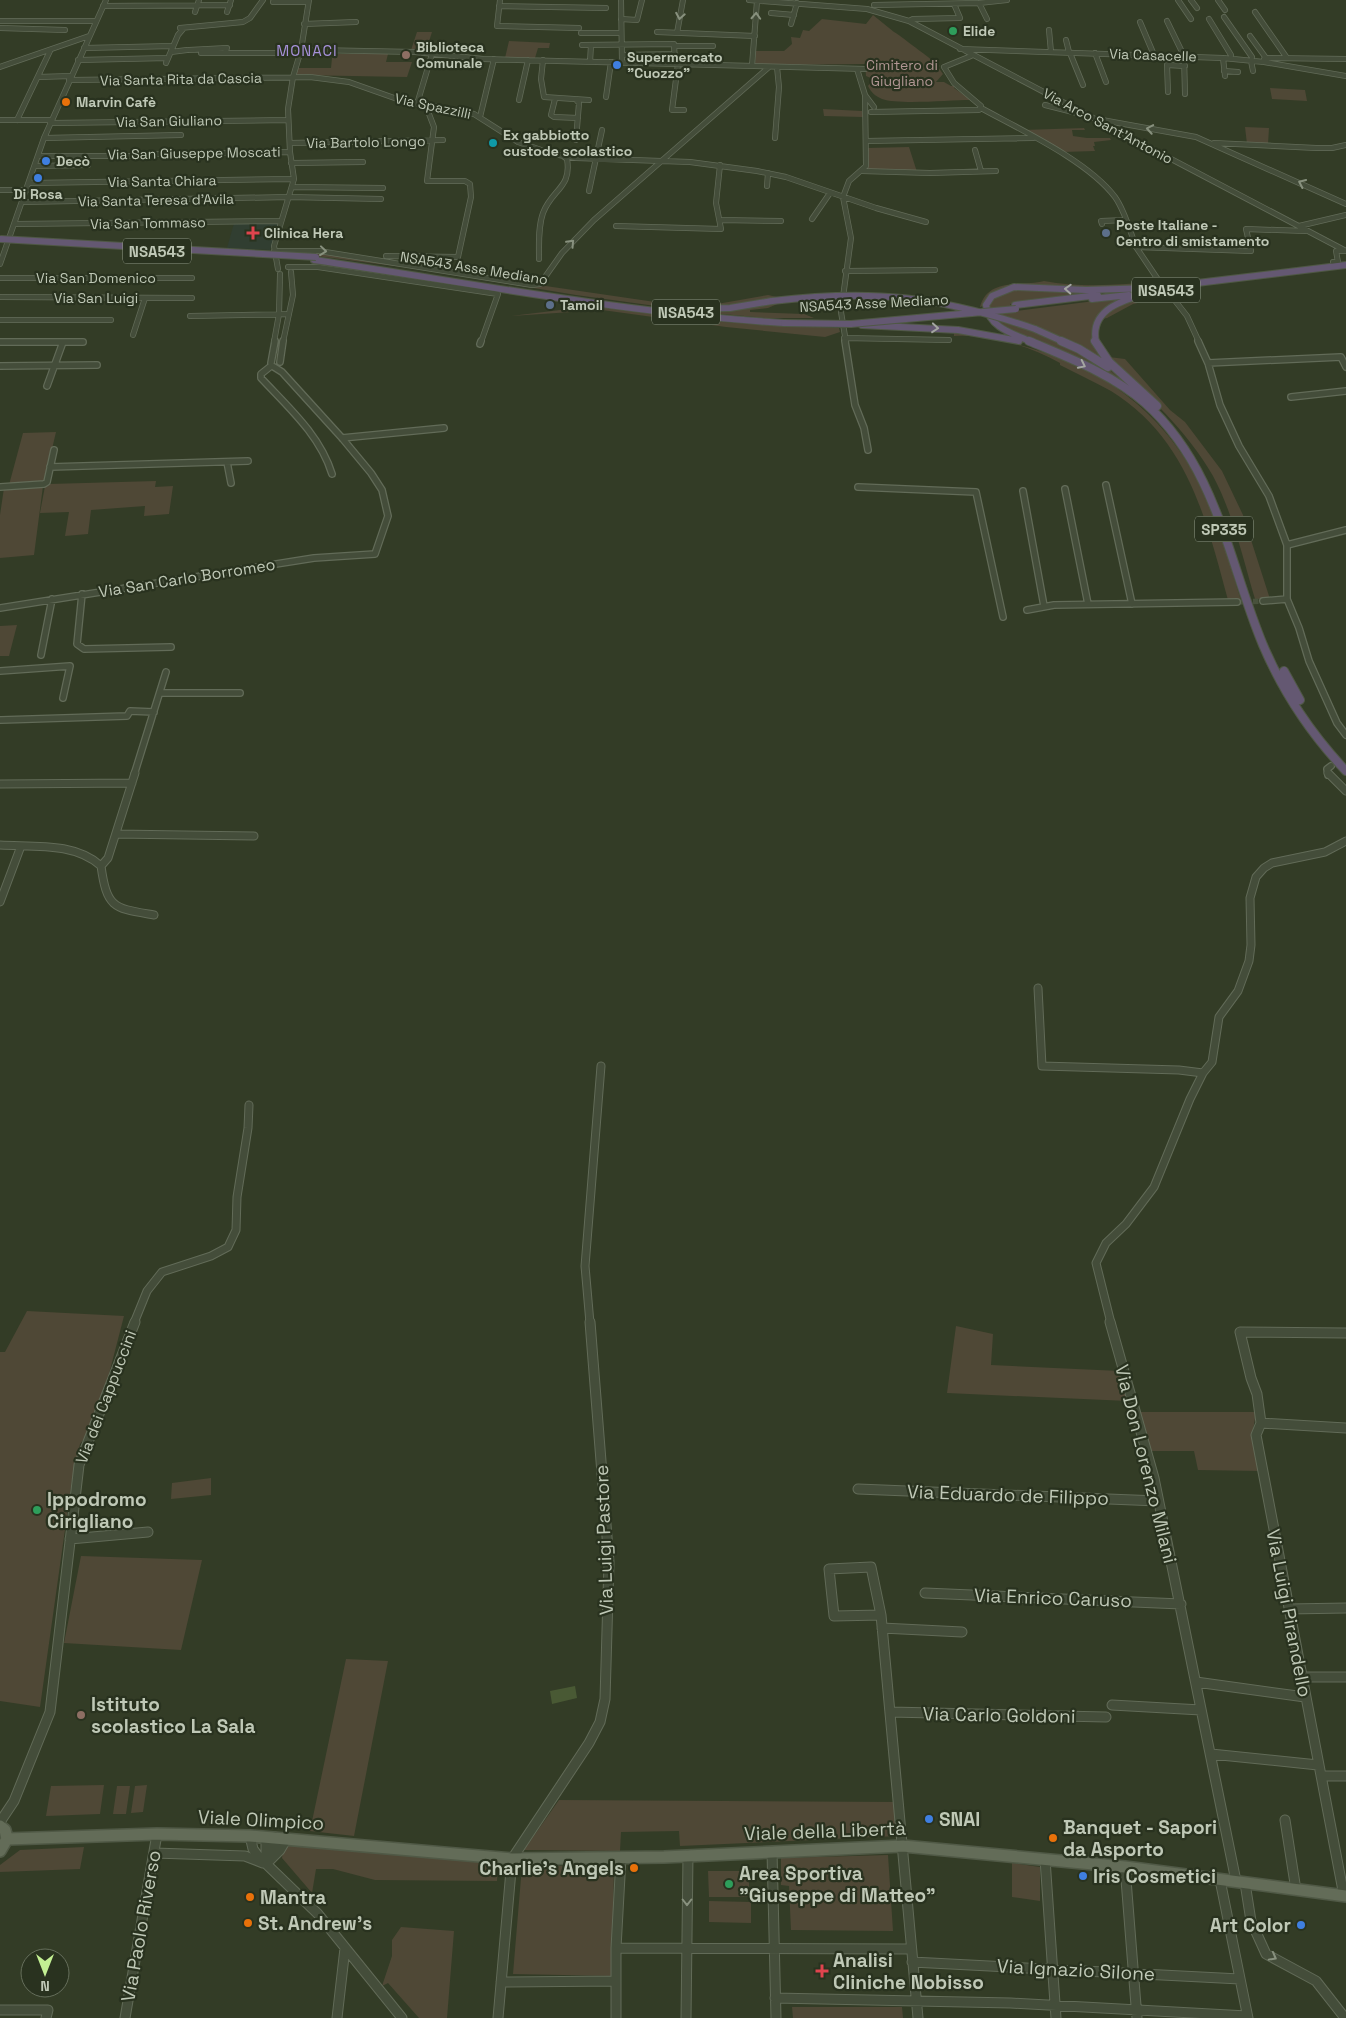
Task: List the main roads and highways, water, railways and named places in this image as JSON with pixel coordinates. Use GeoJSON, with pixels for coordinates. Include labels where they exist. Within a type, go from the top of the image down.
{"type":"FeatureCollection","features":[{"type":"Feature","properties":{"kind":"highway","name":"NSA543 Asse Mediano"},"geometry":{"type":"LineString","coordinates":[[0,240],[315,259],[653,308],[785,322],[886,318],[1016,307]]}},
{"type":"Feature","properties":{"kind":"highway","name":"NSA543 Asse Mediano"},"geometry":{"type":"LineString","coordinates":[[315,259],[589,302],[709,318],[851,324],[1016,307],[1346,267]]}},
{"type":"Feature","properties":{"kind":"highway","name":"NSA543"},"geometry":{"type":"LineString","coordinates":[[1038,345],[997,326],[989,318],[985,309],[986,302],[991,295],[1003,290],[1020,287],[1086,290],[1155,290]]}},
{"type":"Feature","properties":{"kind":"highway","name":"NSA543"},"geometry":{"type":"LineString","coordinates":[[1110,366],[1096,344],[1093,335],[1094,326],[1099,317],[1106,310],[1132,297],[1155,290]]}},
{"type":"Feature","properties":{"kind":"highway","name":"NSA543"},"geometry":{"type":"LineString","coordinates":[[653,308],[713,309],[815,295],[864,293],[902,296],[948,302],[1035,329],[1080,349],[1110,366]]}},
{"type":"Feature","properties":{"kind":"highway","name":"NSA543"},"geometry":{"type":"LineString","coordinates":[[851,324],[958,330],[1038,345]]}},
{"type":"Feature","properties":{"kind":"highway","name":"SP335"},"geometry":{"type":"LineString","coordinates":[[1038,345],[1106,377],[1136,396],[1166,424],[1188,452],[1214,500],[1253,621],[1270,660],[1286,691],[1308,724],[1346,771]]}},
{"type":"Feature","properties":{"kind":"highway","name":"SP335"},"geometry":{"type":"LineString","coordinates":[[1110,366],[1130,380],[1177,429],[1196,452],[1219,495],[1260,621],[1277,659],[1322,733],[1346,762]]}},
{"type":"Feature","properties":{"kind":"main road"},"geometry":{"type":"LineString","coordinates":[[0,1824],[5,1830],[7,1839],[0,1851]]}},
{"type":"Feature","properties":{"kind":"main road","name":"Viale Olimpico"},"geometry":{"type":"LineString","coordinates":[[7,1839],[157,1834],[276,1837],[512,1859]]}},
{"type":"Feature","properties":{"kind":"main road","name":"Viale della Libertà"},"geometry":{"type":"LineString","coordinates":[[512,1859],[688,1856],[903,1846],[1125,1867],[1345,1896]]}},
{"type":"Feature","properties":{"kind":"tunnel"},"geometry":{"type":"LineString","coordinates":[[1237,602],[1263,601]]}},
{"type":"Feature","properties":{"kind":"place","name":"Elide"},"geometry":{"type":"Point","coordinates":[953,31]}},
{"type":"Feature","properties":{"kind":"place","name":"Biblioteca Comunale"},"geometry":{"type":"Point","coordinates":[406,55]}},
{"type":"Feature","properties":{"kind":"place","name":"Supermercato \"Cuozzo\""},"geometry":{"type":"Point","coordinates":[617,65]}},
{"type":"Feature","properties":{"kind":"place","name":"Marvin Cafè"},"geometry":{"type":"Point","coordinates":[66,102]}},
{"type":"Feature","properties":{"kind":"place","name":"Ex gabbiotto custode scolastico"},"geometry":{"type":"Point","coordinates":[493,143]}},
{"type":"Feature","properties":{"kind":"place","name":"Decò"},"geometry":{"type":"Point","coordinates":[46,161]}},
{"type":"Feature","properties":{"kind":"place","name":"Di Rosa"},"geometry":{"type":"Point","coordinates":[38,178]}},
{"type":"Feature","properties":{"kind":"place","name":"Clinica Hera"},"geometry":{"type":"Point","coordinates":[253,233]}},
{"type":"Feature","properties":{"kind":"place","name":"Poste Italiane - Centro di smistamento"},"geometry":{"type":"Point","coordinates":[1106,233]}},
{"type":"Feature","properties":{"kind":"place","name":"Tamoil"},"geometry":{"type":"Point","coordinates":[550,305]}},
{"type":"Feature","properties":{"kind":"place","name":"Ippodromo Cirigliano"},"geometry":{"type":"Point","coordinates":[37,1510]}},
{"type":"Feature","properties":{"kind":"place","name":"Istituto scolastico La Sala"},"geometry":{"type":"Point","coordinates":[81,1715]}},
{"type":"Feature","properties":{"kind":"place","name":"SNAI"},"geometry":{"type":"Point","coordinates":[929,1819]}},
{"type":"Feature","properties":{"kind":"place","name":"Banquet - Sapori da Asporto"},"geometry":{"type":"Point","coordinates":[1053,1838]}},
{"type":"Feature","properties":{"kind":"place","name":"Charlie's Angels"},"geometry":{"type":"Point","coordinates":[634,1868]}},
{"type":"Feature","properties":{"kind":"place","name":"Iris Cosmetici"},"geometry":{"type":"Point","coordinates":[1083,1876]}},
{"type":"Feature","properties":{"kind":"place","name":"Area Sportiva \"Giuseppe di Matteo\""},"geometry":{"type":"Point","coordinates":[729,1884]}},
{"type":"Feature","properties":{"kind":"place","name":"Mantra"},"geometry":{"type":"Point","coordinates":[250,1897]}},
{"type":"Feature","properties":{"kind":"place","name":"St. Andrew's"},"geometry":{"type":"Point","coordinates":[248,1923]}},
{"type":"Feature","properties":{"kind":"place","name":"Art Color"},"geometry":{"type":"Point","coordinates":[1301,1925]}},
{"type":"Feature","properties":{"kind":"place","name":"Analisi Cliniche Nobisso"},"geometry":{"type":"Point","coordinates":[822,1971]}},
{"type":"Feature","properties":{"kind":"district","name":"MONACI"},"geometry":{"type":"Point","coordinates":[307,50]}},
{"type":"Feature","properties":{"kind":"park label","name":"Cimitero di Giugliano"},"geometry":{"type":"Point","coordinates":[902,74]}}]}
